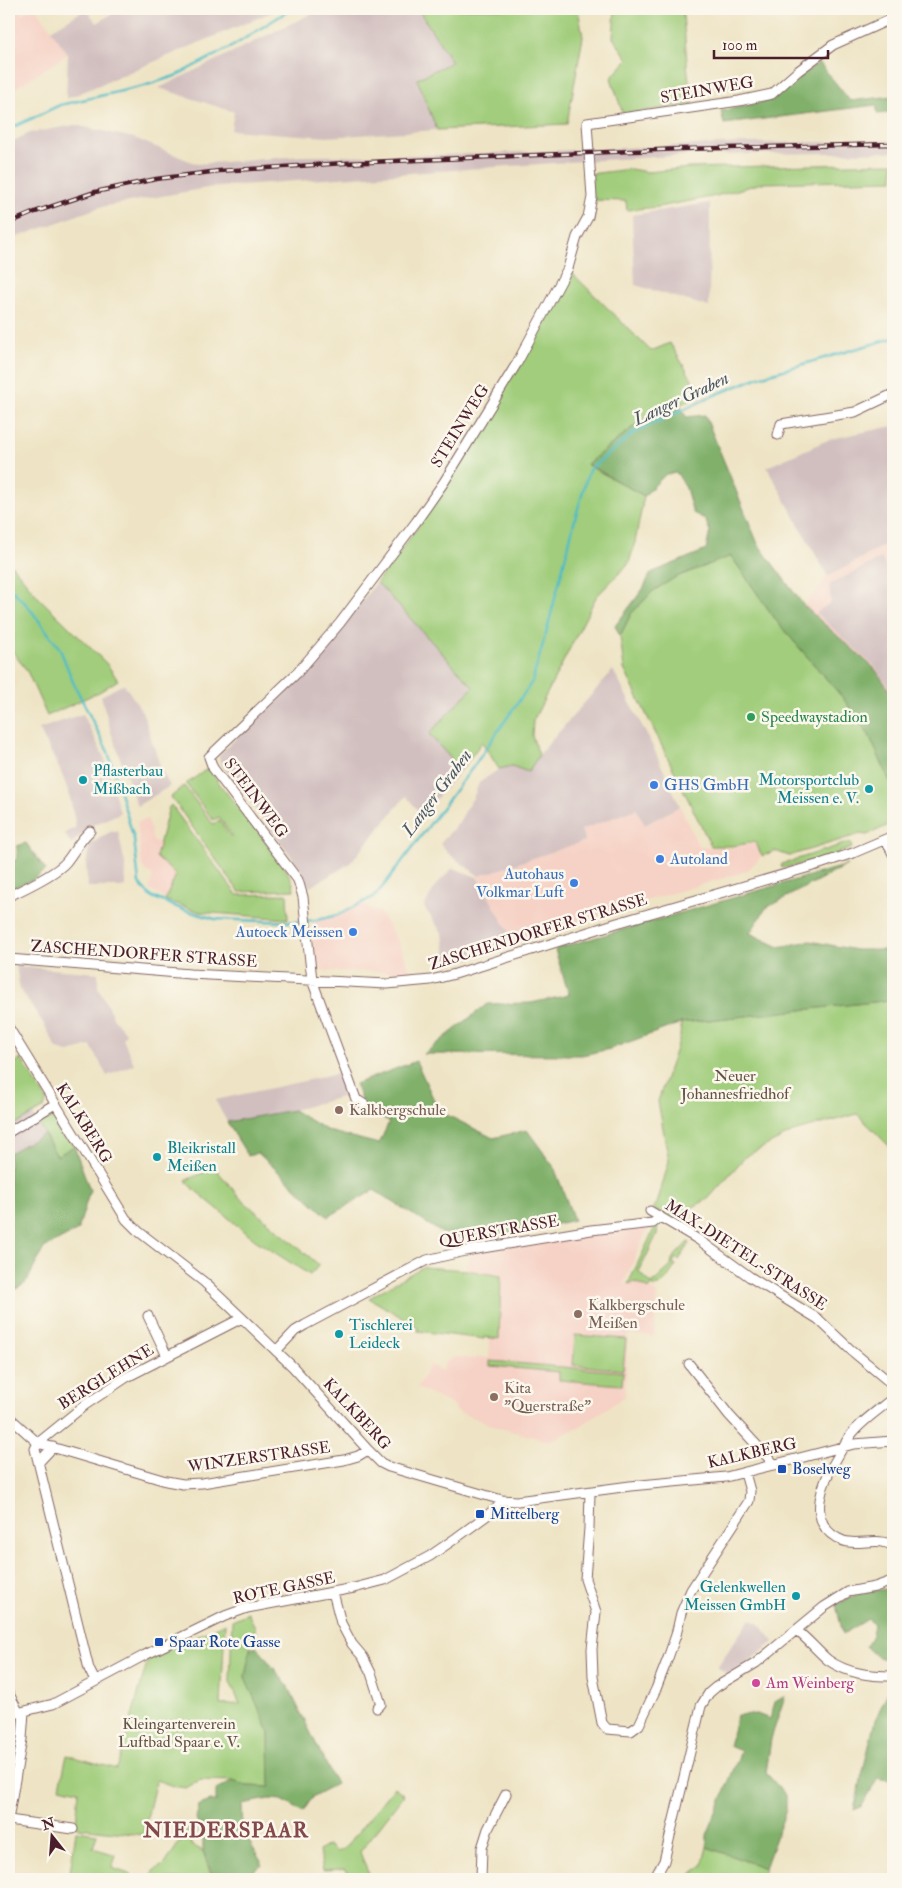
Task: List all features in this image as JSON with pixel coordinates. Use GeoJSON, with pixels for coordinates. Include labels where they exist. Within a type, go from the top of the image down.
{"type":"FeatureCollection","features":[{"type":"Feature","properties":{"kind":"street","name":"STEINWEG"},"geometry":{"type":"LineString","coordinates":[[312,980],[301,888],[293,872],[213,768],[209,757],[298,672],[340,622],[444,482],[517,363],[568,268],[577,237],[588,216],[592,197],[587,123],[739,101],[772,94],[798,71],[833,45],[893,18]]}},
{"type":"Feature","properties":{"kind":"street"},"geometry":{"type":"LineString","coordinates":[[778,435],[781,424],[845,414],[862,409],[893,394]]}},
{"type":"Feature","properties":{"kind":"street"},"geometry":{"type":"LineString","coordinates":[[9,896],[63,865],[75,847],[90,831]]}},
{"type":"Feature","properties":{"kind":"street","name":"ZASCHENDORFER STRASSE"},"geometry":{"type":"LineString","coordinates":[[9,959],[190,974],[387,984],[430,980],[820,864],[890,838],[893,854]]}},
{"type":"Feature","properties":{"kind":"street"},"geometry":{"type":"LineString","coordinates":[[312,980],[356,1099],[365,1105]]}},
{"type":"Feature","properties":{"kind":"street","name":"KALKBERG"},"geometry":{"type":"LineString","coordinates":[[9,1028],[126,1219],[138,1231],[204,1282],[242,1318],[293,1367],[381,1463],[398,1471],[502,1500],[517,1501],[630,1486],[703,1480],[745,1473],[843,1447]]}},
{"type":"Feature","properties":{"kind":"street"},"geometry":{"type":"LineString","coordinates":[[9,1132],[55,1104]]}},
{"type":"Feature","properties":{"kind":"street","name":"MAX-DIETEL-STRASSE"},"geometry":{"type":"LineString","coordinates":[[650,1211],[699,1240],[750,1277],[818,1318],[852,1351],[893,1385]]}},
{"type":"Feature","properties":{"kind":"street","name":"QUERSTRASSE"},"geometry":{"type":"LineString","coordinates":[[276,1351],[295,1331],[427,1260],[465,1251],[591,1230],[653,1223],[660,1217]]}},
{"type":"Feature","properties":{"kind":"street","name":"BERGLEHNE"},"geometry":{"type":"LineString","coordinates":[[148,1316],[168,1356]]}},
{"type":"Feature","properties":{"kind":"street","name":"BERGLEHNE"},"geometry":{"type":"LineString","coordinates":[[38,1443],[85,1405],[127,1377],[242,1318]]}},
{"type":"Feature","properties":{"kind":"street"},"geometry":{"type":"LineString","coordinates":[[689,1364],[729,1415],[775,1465]]}},
{"type":"Feature","properties":{"kind":"street"},"geometry":{"type":"LineString","coordinates":[[893,1398],[854,1430],[828,1473],[821,1493],[820,1504],[822,1521],[830,1533],[841,1540],[853,1544],[885,1542],[893,1546]]}},
{"type":"Feature","properties":{"kind":"street"},"geometry":{"type":"LineString","coordinates":[[9,1417],[38,1443],[36,1449],[39,1462],[89,1669],[95,1682]]}},
{"type":"Feature","properties":{"kind":"street"},"geometry":{"type":"LineString","coordinates":[[843,1447],[854,1444],[893,1441]]}},
{"type":"Feature","properties":{"kind":"street","name":"WINZERSTRASSE"},"geometry":{"type":"LineString","coordinates":[[38,1443],[166,1481],[183,1484],[344,1460],[358,1456],[368,1450]]}},
{"type":"Feature","properties":{"kind":"street"},"geometry":{"type":"LineString","coordinates":[[39,1462],[54,1447]]}},
{"type":"Feature","properties":{"kind":"street"},"geometry":{"type":"LineString","coordinates":[[590,1492],[585,1579],[595,1606],[596,1619],[592,1665],[598,1707],[602,1723],[610,1730],[631,1731],[639,1725],[656,1689],[674,1643],[681,1613],[691,1590],[750,1497],[745,1473]]}},
{"type":"Feature","properties":{"kind":"street","name":"ROTE GASSE"},"geometry":{"type":"LineString","coordinates":[[9,1715],[53,1704],[225,1616],[247,1608],[369,1585],[398,1574],[430,1556],[456,1538],[497,1508],[502,1500]]}},
{"type":"Feature","properties":{"kind":"street"},"geometry":{"type":"LineString","coordinates":[[654,1879],[664,1861],[695,1725],[704,1699],[716,1686],[756,1663],[824,1607],[848,1592],[875,1587],[893,1579]]}},
{"type":"Feature","properties":{"kind":"street"},"geometry":{"type":"LineString","coordinates":[[333,1592],[340,1623],[352,1644],[363,1657],[371,1673],[381,1704],[377,1708]]}},
{"type":"Feature","properties":{"kind":"street"},"geometry":{"type":"LineString","coordinates":[[796,1630],[828,1660],[842,1667],[856,1673],[893,1676]]}},
{"type":"Feature","properties":{"kind":"street"},"geometry":{"type":"LineString","coordinates":[[9,1694],[22,1712],[22,1739],[9,1814]]}},
{"type":"Feature","properties":{"kind":"street"},"geometry":{"type":"LineString","coordinates":[[481,1879],[482,1848],[488,1829],[506,1794]]}},
{"type":"Feature","properties":{"kind":"street"},"geometry":{"type":"LineString","coordinates":[[9,1820],[73,1829]]}},
{"type":"Feature","properties":{"kind":"shaded area"},"geometry":{"type":"Polygon","coordinates":[[[9,9],[19,9],[22,14],[31,9],[37,9],[68,54],[9,92],[9,9]]]}},
{"type":"Feature","properties":{"kind":"shaded area"},"geometry":{"type":"Polygon","coordinates":[[[86,9],[97,23],[120,9],[279,9],[66,99],[68,54],[51,30],[86,9]]]}},
{"type":"Feature","properties":{"kind":"shaded area"},"geometry":{"type":"Polygon","coordinates":[[[321,9],[418,9],[452,62],[417,79],[437,130],[327,137],[231,130],[234,112],[159,88],[321,9]]]}},
{"type":"Feature","properties":{"kind":"shaded area"},"geometry":{"type":"Polygon","coordinates":[[[75,125],[134,138],[197,164],[302,156],[444,155],[747,143],[893,141],[893,152],[689,155],[213,187],[100,207],[9,240],[9,143],[30,133],[75,125]]]}},
{"type":"Feature","properties":{"kind":"shaded area"},"geometry":{"type":"Polygon","coordinates":[[[710,203],[709,307],[635,285],[632,215],[710,203]]]}},
{"type":"Feature","properties":{"kind":"shaded area"},"geometry":{"type":"Polygon","coordinates":[[[893,426],[893,540],[828,577],[767,467],[830,439],[893,426]]]}},
{"type":"Feature","properties":{"kind":"shaded area"},"geometry":{"type":"Polygon","coordinates":[[[893,540],[893,696],[875,669],[804,606],[828,577],[893,540]]]}},
{"type":"Feature","properties":{"kind":"shaded area"},"geometry":{"type":"Polygon","coordinates":[[[881,558],[893,582],[893,694],[876,668],[816,613],[831,602],[829,585],[881,558]]]}},
{"type":"Feature","properties":{"kind":"shaded area"},"geometry":{"type":"Polygon","coordinates":[[[377,582],[474,687],[430,734],[461,770],[422,815],[406,796],[349,864],[310,887],[298,865],[220,762],[219,755],[303,674],[377,582]]]}},
{"type":"Feature","properties":{"kind":"shaded area"},"geometry":{"type":"Polygon","coordinates":[[[613,670],[652,745],[680,806],[645,825],[636,809],[581,830],[585,841],[479,876],[449,854],[440,844],[459,822],[479,783],[499,769],[512,766],[528,772],[539,755],[613,670]]]}},
{"type":"Feature","properties":{"kind":"shaded area"},"geometry":{"type":"Polygon","coordinates":[[[124,684],[143,713],[161,769],[170,786],[137,806],[111,732],[101,696],[124,684]]]}},
{"type":"Feature","properties":{"kind":"shaded area"},"geometry":{"type":"Polygon","coordinates":[[[83,714],[105,759],[120,813],[87,828],[71,845],[65,833],[76,827],[69,793],[60,770],[39,729],[83,714]]]}},
{"type":"Feature","properties":{"kind":"shaded area"},"geometry":{"type":"Polygon","coordinates":[[[680,806],[699,847],[732,848],[755,843],[761,857],[747,871],[608,912],[512,945],[508,930],[477,877],[585,841],[581,830],[636,809],[646,825],[680,806]]]}},
{"type":"Feature","properties":{"kind":"shaded area"},"geometry":{"type":"Polygon","coordinates":[[[148,819],[153,841],[160,843],[156,857],[176,875],[166,899],[149,890],[153,874],[146,871],[142,866],[137,822],[148,819]]]}},
{"type":"Feature","properties":{"kind":"shaded area"},"geometry":{"type":"Polygon","coordinates":[[[118,831],[126,869],[125,887],[88,887],[86,866],[89,845],[110,832],[118,831]]]}},
{"type":"Feature","properties":{"kind":"shaded area"},"geometry":{"type":"Polygon","coordinates":[[[453,868],[477,877],[508,930],[512,945],[447,965],[443,934],[424,907],[436,885],[453,868]]]}},
{"type":"Feature","properties":{"kind":"shaded area"},"geometry":{"type":"Polygon","coordinates":[[[361,904],[380,913],[398,942],[411,972],[322,971],[319,963],[313,959],[313,920],[338,915],[361,904]]]}},
{"type":"Feature","properties":{"kind":"shaded area"},"geometry":{"type":"Polygon","coordinates":[[[16,966],[98,973],[98,987],[114,1019],[126,1033],[123,1039],[134,1064],[107,1076],[91,1046],[68,1052],[57,1049],[44,1024],[20,989],[16,966]]]}},
{"type":"Feature","properties":{"kind":"shaded area"},"geometry":{"type":"Polygon","coordinates":[[[342,1073],[349,1095],[293,1110],[227,1122],[215,1100],[342,1073]]]}},
{"type":"Feature","properties":{"kind":"shaded area"},"geometry":{"type":"Polygon","coordinates":[[[33,1114],[44,1134],[9,1153],[9,1128],[33,1114]]]}},
{"type":"Feature","properties":{"kind":"shaded area","name":"Kalkbergschule Meißen"},"geometry":{"type":"Polygon","coordinates":[[[643,1227],[647,1229],[624,1283],[635,1282],[657,1293],[654,1336],[628,1334],[625,1396],[579,1427],[549,1441],[496,1427],[454,1410],[455,1406],[417,1388],[430,1365],[442,1371],[445,1363],[453,1358],[489,1358],[490,1337],[498,1339],[501,1276],[466,1270],[470,1254],[503,1247],[643,1227]]]}},
{"type":"Feature","properties":{"kind":"shaded area"},"geometry":{"type":"Polygon","coordinates":[[[750,1619],[760,1624],[774,1642],[744,1665],[727,1674],[717,1667],[750,1619]]]}},
{"type":"Feature","properties":{"kind":"green space"},"geometry":{"type":"Polygon","coordinates":[[[418,9],[578,9],[583,37],[567,124],[437,130],[417,79],[452,62],[418,9]]]}},
{"type":"Feature","properties":{"kind":"green space"},"geometry":{"type":"Polygon","coordinates":[[[615,9],[680,9],[683,15],[688,74],[693,104],[623,114],[611,78],[628,59],[613,38],[615,9]]]}},
{"type":"Feature","properties":{"kind":"green space"},"geometry":{"type":"Polygon","coordinates":[[[819,62],[850,101],[893,96],[893,112],[878,114],[876,105],[724,124],[721,111],[772,100],[819,62]]]}},
{"type":"Feature","properties":{"kind":"green space"},"geometry":{"type":"Polygon","coordinates":[[[893,163],[893,180],[762,183],[716,196],[658,207],[627,210],[626,201],[591,200],[590,174],[630,169],[648,172],[689,168],[893,163]]]}},
{"type":"Feature","properties":{"kind":"green space"},"geometry":{"type":"Polygon","coordinates":[[[569,273],[573,274],[651,351],[670,343],[702,396],[680,404],[633,427],[587,465],[644,496],[629,563],[596,597],[533,721],[532,736],[539,755],[528,772],[512,766],[499,769],[482,742],[461,770],[429,734],[473,687],[377,582],[418,527],[474,439],[569,273]]]}},
{"type":"Feature","properties":{"kind":"green space"},"geometry":{"type":"Polygon","coordinates":[[[680,404],[686,417],[705,415],[758,544],[804,606],[875,669],[893,696],[893,788],[869,735],[843,698],[778,623],[731,556],[676,577],[653,591],[631,614],[620,636],[615,626],[643,589],[651,573],[706,550],[710,531],[705,519],[693,513],[686,488],[677,473],[666,474],[644,496],[587,464],[633,427],[680,404]]]}},
{"type":"Feature","properties":{"kind":"green space","name":"Speedwaystadion"},"geometry":{"type":"Polygon","coordinates":[[[731,556],[778,623],[843,698],[869,735],[893,788],[893,823],[867,835],[860,834],[789,856],[775,851],[762,856],[755,842],[732,846],[711,846],[624,669],[620,636],[631,614],[653,591],[676,577],[731,556]]]}},
{"type":"Feature","properties":{"kind":"green space"},"geometry":{"type":"Polygon","coordinates":[[[9,562],[39,598],[106,663],[118,680],[101,691],[47,716],[27,671],[9,646],[9,562]]]}},
{"type":"Feature","properties":{"kind":"green space"},"geometry":{"type":"Polygon","coordinates":[[[207,769],[211,771],[224,790],[267,842],[286,869],[294,890],[239,892],[171,797],[184,786],[213,824],[219,820],[230,836],[232,836],[219,817],[213,820],[186,784],[207,769]]]}},
{"type":"Feature","properties":{"kind":"green space"},"geometry":{"type":"Polygon","coordinates":[[[171,805],[237,895],[287,894],[288,919],[200,912],[165,900],[176,875],[156,857],[171,805]]]}},
{"type":"Feature","properties":{"kind":"green space"},"geometry":{"type":"Polygon","coordinates":[[[850,842],[852,848],[815,861],[782,868],[781,866],[782,864],[850,842]]]}},
{"type":"Feature","properties":{"kind":"green space"},"geometry":{"type":"Polygon","coordinates":[[[26,843],[46,870],[34,879],[9,890],[9,864],[17,859],[17,846],[26,843]]]}},
{"type":"Feature","properties":{"kind":"green space"},"geometry":{"type":"Polygon","coordinates":[[[847,865],[766,908],[750,933],[779,947],[810,941],[856,950],[893,950],[892,1000],[681,1023],[610,1049],[582,1055],[424,1054],[487,1004],[531,1003],[569,995],[555,950],[559,948],[847,865]]]}},
{"type":"Feature","properties":{"kind":"green space","name":"Neuer Johannesfriedhof"},"geometry":{"type":"Polygon","coordinates":[[[892,1000],[893,1150],[857,1114],[793,1132],[746,1156],[708,1199],[693,1207],[688,1206],[683,1215],[673,1219],[652,1208],[657,1204],[669,1161],[658,1101],[680,1037],[681,1023],[892,1000]]]}},
{"type":"Feature","properties":{"kind":"green space"},"geometry":{"type":"Polygon","coordinates":[[[21,1059],[47,1100],[44,1108],[9,1128],[9,1067],[21,1059]]]}},
{"type":"Feature","properties":{"kind":"green space"},"geometry":{"type":"Polygon","coordinates":[[[416,1061],[439,1111],[493,1138],[527,1130],[554,1167],[574,1220],[483,1241],[442,1233],[374,1190],[328,1217],[258,1153],[248,1156],[227,1122],[293,1110],[328,1131],[379,1144],[389,1122],[364,1107],[355,1084],[416,1061]]]}},
{"type":"Feature","properties":{"kind":"green space"},"geometry":{"type":"Polygon","coordinates":[[[55,1115],[74,1146],[57,1157],[39,1124],[55,1115]]]}},
{"type":"Feature","properties":{"kind":"green space"},"geometry":{"type":"Polygon","coordinates":[[[44,1134],[57,1156],[74,1146],[90,1190],[78,1230],[44,1248],[26,1283],[9,1293],[9,1153],[44,1134]]]}},
{"type":"Feature","properties":{"kind":"green space"},"geometry":{"type":"Polygon","coordinates":[[[215,1168],[241,1199],[319,1265],[310,1275],[255,1240],[190,1186],[186,1180],[215,1168]]]}},
{"type":"Feature","properties":{"kind":"green space"},"geometry":{"type":"Polygon","coordinates":[[[658,1224],[657,1234],[639,1272],[652,1284],[671,1266],[672,1259],[688,1242],[690,1243],[679,1260],[676,1258],[673,1263],[676,1265],[659,1286],[655,1287],[652,1285],[649,1289],[635,1282],[628,1284],[655,1227],[658,1224]]]}},
{"type":"Feature","properties":{"kind":"green space"},"geometry":{"type":"Polygon","coordinates":[[[422,1267],[466,1270],[501,1276],[499,1339],[418,1331],[418,1327],[369,1298],[422,1267]]]}},
{"type":"Feature","properties":{"kind":"green space"},"geometry":{"type":"Polygon","coordinates":[[[575,1335],[626,1339],[623,1370],[573,1365],[575,1335]]]}},
{"type":"Feature","properties":{"kind":"green space"},"geometry":{"type":"Polygon","coordinates":[[[490,1361],[623,1372],[622,1385],[559,1380],[559,1372],[490,1366],[490,1361]]]}},
{"type":"Feature","properties":{"kind":"green space"},"geometry":{"type":"Polygon","coordinates":[[[893,1588],[893,1659],[885,1659],[878,1657],[866,1647],[872,1635],[874,1624],[868,1619],[843,1634],[836,1605],[859,1593],[893,1588]]]}},
{"type":"Feature","properties":{"kind":"green space","name":"Kleingartenverein Luftbad Spaar e. V."},"geometry":{"type":"Polygon","coordinates":[[[248,1613],[255,1627],[255,1639],[250,1649],[245,1677],[269,1732],[270,1787],[247,1786],[233,1781],[200,1780],[186,1788],[156,1780],[143,1835],[79,1828],[76,1824],[79,1791],[60,1787],[67,1755],[117,1769],[148,1659],[225,1623],[221,1705],[240,1704],[230,1682],[232,1620],[248,1613]]]}},
{"type":"Feature","properties":{"kind":"green space"},"geometry":{"type":"Polygon","coordinates":[[[257,1647],[287,1685],[336,1784],[313,1796],[303,1812],[282,1800],[269,1799],[242,1804],[243,1831],[263,1865],[240,1879],[214,1879],[203,1851],[203,1840],[196,1819],[199,1805],[216,1801],[216,1790],[233,1781],[247,1786],[270,1787],[269,1732],[245,1677],[250,1649],[257,1647]]]}},
{"type":"Feature","properties":{"kind":"green space"},"geometry":{"type":"Polygon","coordinates":[[[893,1681],[893,1781],[878,1778],[862,1806],[854,1810],[875,1720],[893,1681]]]}},
{"type":"Feature","properties":{"kind":"green space"},"geometry":{"type":"Polygon","coordinates":[[[785,1696],[771,1739],[766,1773],[786,1795],[786,1810],[765,1868],[707,1847],[707,1835],[741,1751],[729,1746],[737,1715],[757,1714],[770,1719],[775,1702],[785,1696]]]}},
{"type":"Feature","properties":{"kind":"green space"},"geometry":{"type":"Polygon","coordinates":[[[394,1787],[404,1795],[360,1852],[367,1870],[373,1879],[349,1879],[345,1869],[323,1870],[319,1851],[328,1845],[337,1852],[346,1847],[394,1787]]]}},
{"type":"Feature","properties":{"kind":"green space"},"geometry":{"type":"Polygon","coordinates":[[[192,1828],[196,1833],[190,1844],[203,1851],[212,1879],[150,1879],[153,1871],[165,1864],[188,1829],[192,1828]]]}},
{"type":"Feature","properties":{"kind":"green space"},"geometry":{"type":"Polygon","coordinates":[[[76,1831],[97,1834],[93,1848],[116,1855],[112,1868],[132,1875],[132,1879],[69,1879],[76,1831]]]}},
{"type":"Feature","properties":{"kind":"green space"},"geometry":{"type":"Polygon","coordinates":[[[707,1847],[765,1868],[761,1879],[688,1879],[689,1876],[702,1866],[707,1847]]]}},
{"type":"Feature","properties":{"kind":"waterway"},"geometry":{"type":"LineString","coordinates":[[9,129],[60,105],[144,86],[175,76],[233,46],[291,9]]}},
{"type":"Feature","properties":{"kind":"waterway","name":"Langer Graben"},"geometry":{"type":"LineString","coordinates":[[9,587],[27,605],[60,649],[73,682],[108,752],[134,839],[139,883],[150,896],[184,910],[215,919],[288,922],[317,920],[338,915],[375,896],[476,763],[532,682],[589,470],[635,432],[710,397],[759,377],[893,338]]}},
{"type":"Feature","properties":{"kind":"railway"},"geometry":{"type":"LineString","coordinates":[[9,223],[35,212],[95,192],[156,179],[219,171],[345,163],[681,149],[893,144]]}},
{"type":"Feature","properties":{"kind":"place","name":"Speedwaystadion"},"geometry":{"type":"Point","coordinates":[751,717]}},
{"type":"Feature","properties":{"kind":"place","name":"Pflasterbau Mißbach"},"geometry":{"type":"Point","coordinates":[83,780]}},
{"type":"Feature","properties":{"kind":"place","name":"GHS GmbH"},"geometry":{"type":"Point","coordinates":[654,785]}},
{"type":"Feature","properties":{"kind":"place","name":"Motorsportclub Meissen e. V."},"geometry":{"type":"Point","coordinates":[869,789]}},
{"type":"Feature","properties":{"kind":"place","name":"Autoland"},"geometry":{"type":"Point","coordinates":[660,859]}},
{"type":"Feature","properties":{"kind":"place","name":"Autohaus Volkmar Luft"},"geometry":{"type":"Point","coordinates":[574,883]}},
{"type":"Feature","properties":{"kind":"place","name":"Autoeck Meissen"},"geometry":{"type":"Point","coordinates":[353,932]}},
{"type":"Feature","properties":{"kind":"place","name":"Kalkbergschule"},"geometry":{"type":"Point","coordinates":[339,1110]}},
{"type":"Feature","properties":{"kind":"place","name":"Bleikristall Meißen"},"geometry":{"type":"Point","coordinates":[157,1157]}},
{"type":"Feature","properties":{"kind":"place","name":"Kalkbergschule Meißen"},"geometry":{"type":"Point","coordinates":[578,1314]}},
{"type":"Feature","properties":{"kind":"place","name":"Tischlerei Leideck"},"geometry":{"type":"Point","coordinates":[339,1334]}},
{"type":"Feature","properties":{"kind":"place","name":"Kita \"Querstraße\""},"geometry":{"type":"Point","coordinates":[494,1397]}},
{"type":"Feature","properties":{"kind":"place","name":"Boselweg"},"geometry":{"type":"Point","coordinates":[782,1469]}},
{"type":"Feature","properties":{"kind":"place","name":"Mittelberg"},"geometry":{"type":"Point","coordinates":[480,1514]}},
{"type":"Feature","properties":{"kind":"place","name":"Gelenkwellen Meissen GmbH"},"geometry":{"type":"Point","coordinates":[796,1596]}},
{"type":"Feature","properties":{"kind":"place","name":"Spaar Rote Gasse"},"geometry":{"type":"Point","coordinates":[159,1642]}},
{"type":"Feature","properties":{"kind":"place","name":"Am Weinberg"},"geometry":{"type":"Point","coordinates":[756,1683]}},
{"type":"Feature","properties":{"kind":"district","name":"NIEDERSPAAR"},"geometry":{"type":"Point","coordinates":[226,1830]}}]}
